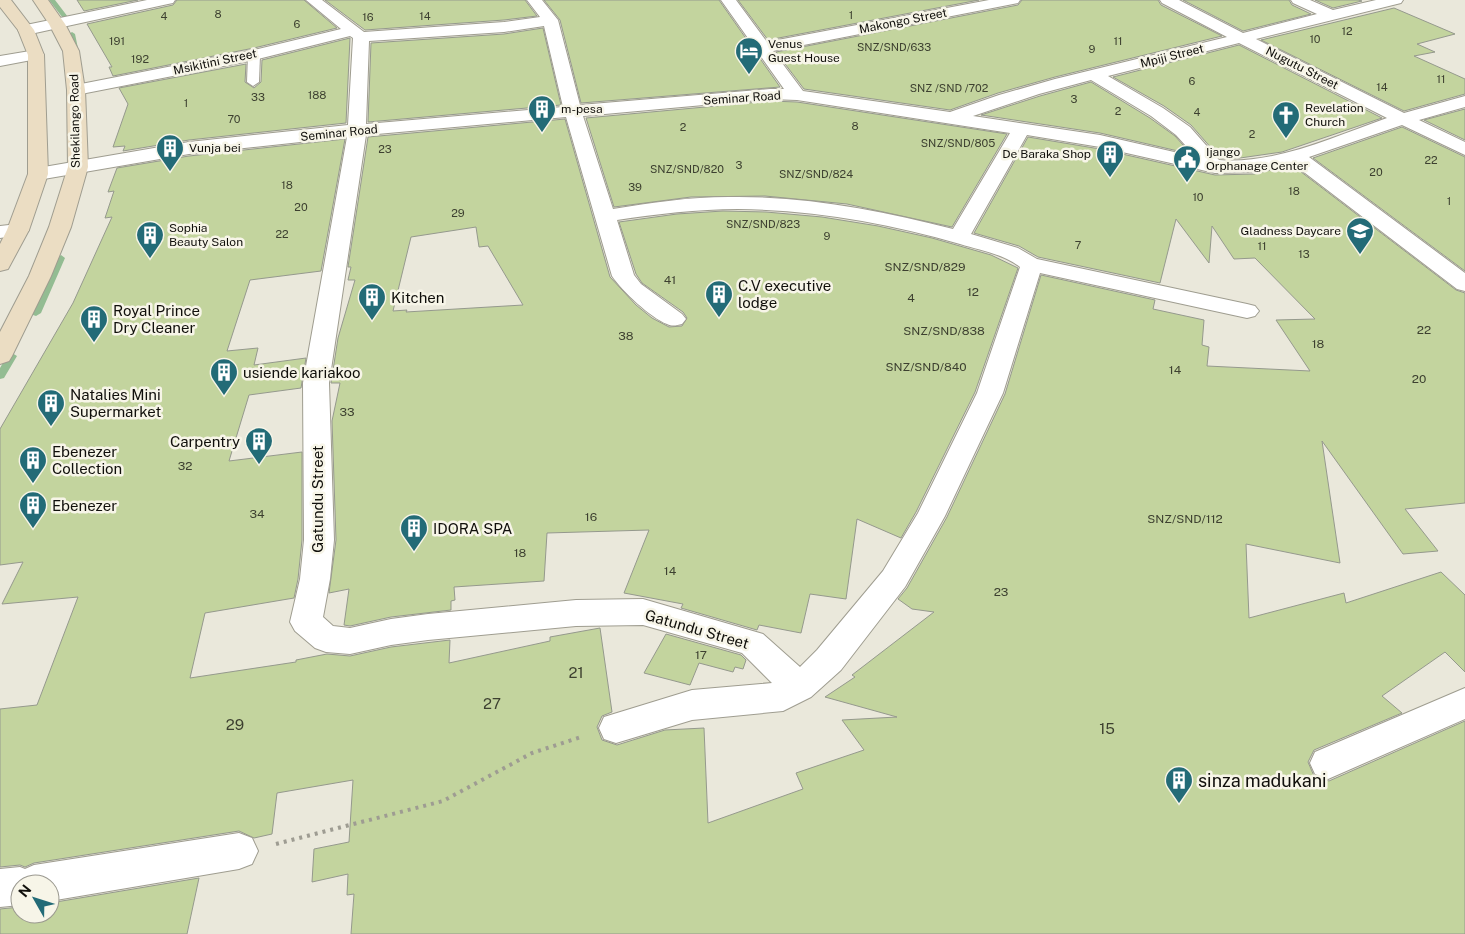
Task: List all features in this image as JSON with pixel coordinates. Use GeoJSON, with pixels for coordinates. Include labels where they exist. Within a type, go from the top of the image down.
{"type":"FeatureCollection","features":[{"type":"Feature","properties":{"kind":"main road"},"geometry":{"type":"LineString","coordinates":[[0,264],[9,231],[38,174],[36,55],[26,30],[13,11],[2,0]]}},
{"type":"Feature","properties":{"kind":"main road","name":"Shekilango Road"},"geometry":{"type":"LineString","coordinates":[[0,356],[47,260],[60,227],[78,167],[76,90],[71,51],[57,24],[40,0]]}},
{"type":"Feature","properties":{"kind":"street"},"geometry":{"type":"LineString","coordinates":[[26,30],[168,0]]}},
{"type":"Feature","properties":{"kind":"street"},"geometry":{"type":"LineString","coordinates":[[313,0],[357,34]]}},
{"type":"Feature","properties":{"kind":"street"},"geometry":{"type":"LineString","coordinates":[[534,0],[550,20],[573,112],[623,276],[633,289],[674,319]]}},
{"type":"Feature","properties":{"kind":"street"},"geometry":{"type":"LineString","coordinates":[[728,0],[797,95]]}},
{"type":"Feature","properties":{"kind":"street","name":"Makongo Street"},"geometry":{"type":"LineString","coordinates":[[762,48],[1013,0]]}},
{"type":"Feature","properties":{"kind":"street","name":"Nugutu Street"},"geometry":{"type":"LineString","coordinates":[[1167,0],[1317,77],[1405,118],[1465,149]]}},
{"type":"Feature","properties":{"kind":"street"},"geometry":{"type":"LineString","coordinates":[[1298,0],[1331,14]]}},
{"type":"Feature","properties":{"kind":"street","name":"Mpiji Street"},"geometry":{"type":"LineString","coordinates":[[950,118],[982,105],[1095,74],[1244,38],[1331,14],[1396,0]]}},
{"type":"Feature","properties":{"kind":"street","name":"Msikitini Street"},"geometry":{"type":"LineString","coordinates":[[76,90],[357,34],[504,27],[550,20]]}},
{"type":"Feature","properties":{"kind":"street","name":"Gatundu Street"},"geometry":{"type":"LineString","coordinates":[[357,34],[357,130],[316,383],[319,540],[315,579],[306,622],[326,639],[350,641],[391,632],[428,627],[576,613],[643,612],[752,643],[798,687]]}},
{"type":"Feature","properties":{"kind":"street"},"geometry":{"type":"LineString","coordinates":[[0,61],[36,55]]}},
{"type":"Feature","properties":{"kind":"street"},"geometry":{"type":"LineString","coordinates":[[1095,74],[1157,112],[1183,131],[1215,166]]}},
{"type":"Feature","properties":{"kind":"street","name":"Seminar Road"},"geometry":{"type":"LineString","coordinates":[[38,174],[189,148],[357,130],[770,94],[797,95],[1100,141],[1215,166],[1254,166],[1295,156],[1405,118],[1465,100]]}},
{"type":"Feature","properties":{"kind":"street"},"geometry":{"type":"LineString","coordinates":[[959,237],[1021,130]]}},
{"type":"Feature","properties":{"kind":"street"},"geometry":{"type":"LineString","coordinates":[[1295,156],[1465,284]]}},
{"type":"Feature","properties":{"kind":"street"},"geometry":{"type":"LineString","coordinates":[[605,216],[703,204],[772,204],[856,214],[959,237],[1012,254],[1030,264],[1247,311]]}},
{"type":"Feature","properties":{"kind":"street"},"geometry":{"type":"LineString","coordinates":[[616,728],[692,705],[783,696],[811,678],[829,660],[894,579],[931,516],[990,393],[1028,279],[1030,264]]}},
{"type":"Feature","properties":{"kind":"street"},"geometry":{"type":"LineString","coordinates":[[1328,763],[1465,703]]}},
{"type":"Feature","properties":{"kind":"street"},"geometry":{"type":"LineString","coordinates":[[60,880],[239,851]]}},
{"type":"Feature","properties":{"kind":"lane"},"geometry":{"type":"LineString","coordinates":[[254,55],[254,82]]}},
{"type":"Feature","properties":{"kind":"path"},"geometry":{"type":"LineString","coordinates":[[239,851],[265,847],[443,802],[465,792],[494,772],[527,755],[616,728]]}},
{"type":"Feature","properties":{"kind":"building"},"geometry":{"type":"Polygon","coordinates":[[[77,0],[138,0],[84,11],[77,0]]]}},
{"type":"Feature","properties":{"kind":"building"},"geometry":{"type":"Polygon","coordinates":[[[177,0],[304,0],[337,28],[254,48],[113,76],[109,67],[112,67],[87,24],[173,5],[177,0]]]}},
{"type":"Feature","properties":{"kind":"building"},"geometry":{"type":"Polygon","coordinates":[[[325,0],[525,0],[537,16],[365,30],[325,0]]]}},
{"type":"Feature","properties":{"kind":"building"},"geometry":{"type":"Polygon","coordinates":[[[544,0],[719,0],[780,87],[581,103],[560,20],[544,0]]]}},
{"type":"Feature","properties":{"kind":"building"},"geometry":{"type":"Polygon","coordinates":[[[738,0],[979,0],[768,40],[738,0]]]}},
{"type":"Feature","properties":{"kind":"building"},"geometry":{"type":"Polygon","coordinates":[[[1022,0],[1158,0],[1161,5],[1222,36],[1055,77],[998,93],[950,110],[804,89],[776,52],[1018,5],[1022,0]]]}},
{"type":"Feature","properties":{"kind":"building"},"geometry":{"type":"Polygon","coordinates":[[[1183,0],[1289,0],[1292,5],[1311,14],[1243,31],[1183,0]]]}},
{"type":"Feature","properties":{"kind":"building"},"geometry":{"type":"Polygon","coordinates":[[[1315,0],[1358,0],[1362,1],[1333,8],[1315,0]]]}},
{"type":"Feature","properties":{"kind":"building"},"geometry":{"type":"Polygon","coordinates":[[[1394,8],[1455,34],[1417,44],[1435,52],[1414,56],[1465,79],[1465,94],[1404,111],[1261,40],[1394,8]]]}},
{"type":"Feature","properties":{"kind":"building"},"geometry":{"type":"Polygon","coordinates":[[[543,28],[561,105],[368,122],[371,43],[504,34],[543,28]]]}},
{"type":"Feature","properties":{"kind":"building"},"geometry":{"type":"Polygon","coordinates":[[[350,38],[346,123],[189,140],[123,151],[125,146],[113,147],[128,104],[119,88],[246,64],[245,82],[254,88],[261,82],[262,60],[350,38]]]}},
{"type":"Feature","properties":{"kind":"building"},"geometry":{"type":"Polygon","coordinates":[[[1239,45],[1382,118],[1282,152],[1240,158],[1220,158],[1191,125],[1164,106],[1113,77],[1239,45]]]}},
{"type":"Feature","properties":{"kind":"building"},"geometry":{"type":"Polygon","coordinates":[[[1091,82],[1150,118],[1175,136],[1191,154],[1100,133],[981,115],[1091,82]]]}},
{"type":"Feature","properties":{"kind":"building"},"geometry":{"type":"Polygon","coordinates":[[[770,101],[797,102],[1007,134],[952,227],[847,204],[765,196],[691,197],[614,207],[586,118],[770,101]]]}},
{"type":"Feature","properties":{"kind":"building"},"geometry":{"type":"Polygon","coordinates":[[[1465,109],[1465,140],[1424,120],[1465,109]]]}},
{"type":"Feature","properties":{"kind":"building"},"geometry":{"type":"Polygon","coordinates":[[[565,119],[610,277],[636,305],[652,318],[669,327],[682,326],[687,318],[683,312],[642,283],[636,274],[619,222],[677,214],[723,211],[766,212],[822,217],[878,226],[932,238],[991,255],[1018,268],[975,392],[916,512],[901,538],[857,519],[846,599],[810,594],[801,633],[759,625],[757,630],[681,608],[683,604],[624,593],[649,530],[547,533],[544,581],[454,587],[455,600],[451,601],[451,610],[391,617],[350,626],[344,625],[349,589],[329,593],[336,540],[332,421],[340,383],[331,383],[338,338],[355,280],[348,280],[351,267],[348,267],[368,137],[565,119]],[[476,227],[411,237],[393,311],[407,310],[406,312],[523,305],[488,246],[479,247],[476,227]]]}},
{"type":"Feature","properties":{"kind":"building"},"geometry":{"type":"Polygon","coordinates":[[[1402,127],[1465,157],[1465,271],[1313,158],[1402,127]]]}},
{"type":"Feature","properties":{"kind":"building"},"geometry":{"type":"Polygon","coordinates":[[[1028,137],[1100,149],[1215,175],[1254,174],[1292,165],[1456,290],[1465,293],[1465,503],[1405,509],[1438,551],[1403,554],[1322,441],[1340,563],[1246,544],[1249,618],[1344,593],[1346,603],[1441,572],[1465,595],[1465,672],[1445,652],[1382,696],[1402,713],[1314,750],[1308,762],[1314,776],[1329,781],[1465,721],[1465,934],[351,934],[354,894],[347,895],[348,874],[312,882],[314,849],[349,842],[353,780],[277,793],[272,834],[254,838],[239,831],[34,863],[25,867],[20,865],[0,867],[0,709],[37,705],[78,597],[2,604],[23,562],[0,565],[0,429],[73,303],[112,217],[105,218],[114,191],[108,192],[117,168],[189,156],[345,139],[321,271],[250,280],[227,351],[258,348],[254,365],[306,358],[301,388],[249,395],[229,461],[302,452],[302,540],[294,598],[205,613],[190,678],[296,662],[296,660],[327,654],[350,656],[391,647],[450,640],[449,663],[550,641],[550,637],[600,628],[612,712],[602,716],[597,727],[602,740],[617,745],[665,730],[704,728],[708,823],[803,789],[796,773],[864,750],[842,720],[897,717],[825,697],[855,677],[852,675],[934,612],[912,609],[898,599],[907,588],[947,517],[1005,394],[1041,275],[1155,300],[1153,309],[1204,320],[1202,345],[1209,347],[1207,366],[1310,371],[1276,320],[1315,319],[1255,258],[1234,259],[1212,226],[1209,263],[1176,219],[1160,283],[1038,257],[1019,246],[974,233],[1028,137]]]}},
{"type":"Feature","properties":{"kind":"building"},"geometry":{"type":"Polygon","coordinates":[[[666,634],[741,655],[746,660],[743,669],[735,667],[733,672],[699,663],[690,685],[644,673],[666,634]]]}},
{"type":"Feature","properties":{"kind":"building"},"geometry":{"type":"Polygon","coordinates":[[[199,878],[187,934],[0,934],[0,909],[10,908],[10,924],[60,924],[60,901],[199,878]]]}},
{"type":"Feature","properties":{"kind":"waterway"},"geometry":{"type":"LineString","coordinates":[[52,0],[68,21]]}},
{"type":"Feature","properties":{"kind":"waterway"},"geometry":{"type":"LineString","coordinates":[[72,34],[78,57]]}},
{"type":"Feature","properties":{"kind":"waterway"},"geometry":{"type":"LineString","coordinates":[[36,313],[61,258]]}},
{"type":"Feature","properties":{"kind":"waterway"},"geometry":{"type":"LineString","coordinates":[[0,376],[12,356]]}},
{"type":"Feature","properties":{"kind":"place","name":"Venus Guest House"},"geometry":{"type":"Point","coordinates":[749,75]}},
{"type":"Feature","properties":{"kind":"place","name":"m-pesa"},"geometry":{"type":"Point","coordinates":[542,133]}},
{"type":"Feature","properties":{"kind":"place","name":"Revelation Church"},"geometry":{"type":"Point","coordinates":[1286,139]}},
{"type":"Feature","properties":{"kind":"place","name":"Vunja bei"},"geometry":{"type":"Point","coordinates":[170,172]}},
{"type":"Feature","properties":{"kind":"place","name":"De Baraka Shop"},"geometry":{"type":"Point","coordinates":[1110,178]}},
{"type":"Feature","properties":{"kind":"place","name":"Ijango Orphanage Center"},"geometry":{"type":"Point","coordinates":[1187,183]}},
{"type":"Feature","properties":{"kind":"place","name":"Gladness Daycare"},"geometry":{"type":"Point","coordinates":[1360,255]}},
{"type":"Feature","properties":{"kind":"place","name":"Sophia Beauty Salon"},"geometry":{"type":"Point","coordinates":[150,259]}},
{"type":"Feature","properties":{"kind":"place","name":"C.V executive lodge"},"geometry":{"type":"Point","coordinates":[719,318]}},
{"type":"Feature","properties":{"kind":"place","name":"Kitchen"},"geometry":{"type":"Point","coordinates":[372,321]}},
{"type":"Feature","properties":{"kind":"place","name":"Royal Prince Dry Cleaner"},"geometry":{"type":"Point","coordinates":[94,343]}},
{"type":"Feature","properties":{"kind":"place","name":"usiende kariakoo"},"geometry":{"type":"Point","coordinates":[224,396]}},
{"type":"Feature","properties":{"kind":"place","name":"Natalies Mini Supermarket"},"geometry":{"type":"Point","coordinates":[51,427]}},
{"type":"Feature","properties":{"kind":"place","name":"Carpentry"},"geometry":{"type":"Point","coordinates":[259,465]}},
{"type":"Feature","properties":{"kind":"place","name":"Ebenezer Collection"},"geometry":{"type":"Point","coordinates":[33,484]}},
{"type":"Feature","properties":{"kind":"place","name":"Ebenezer"},"geometry":{"type":"Point","coordinates":[33,529]}},
{"type":"Feature","properties":{"kind":"place","name":"IDORA SPA"},"geometry":{"type":"Point","coordinates":[414,552]}},
{"type":"Feature","properties":{"kind":"place","name":"sinza madukani"},"geometry":{"type":"Point","coordinates":[1179,804]}}]}
